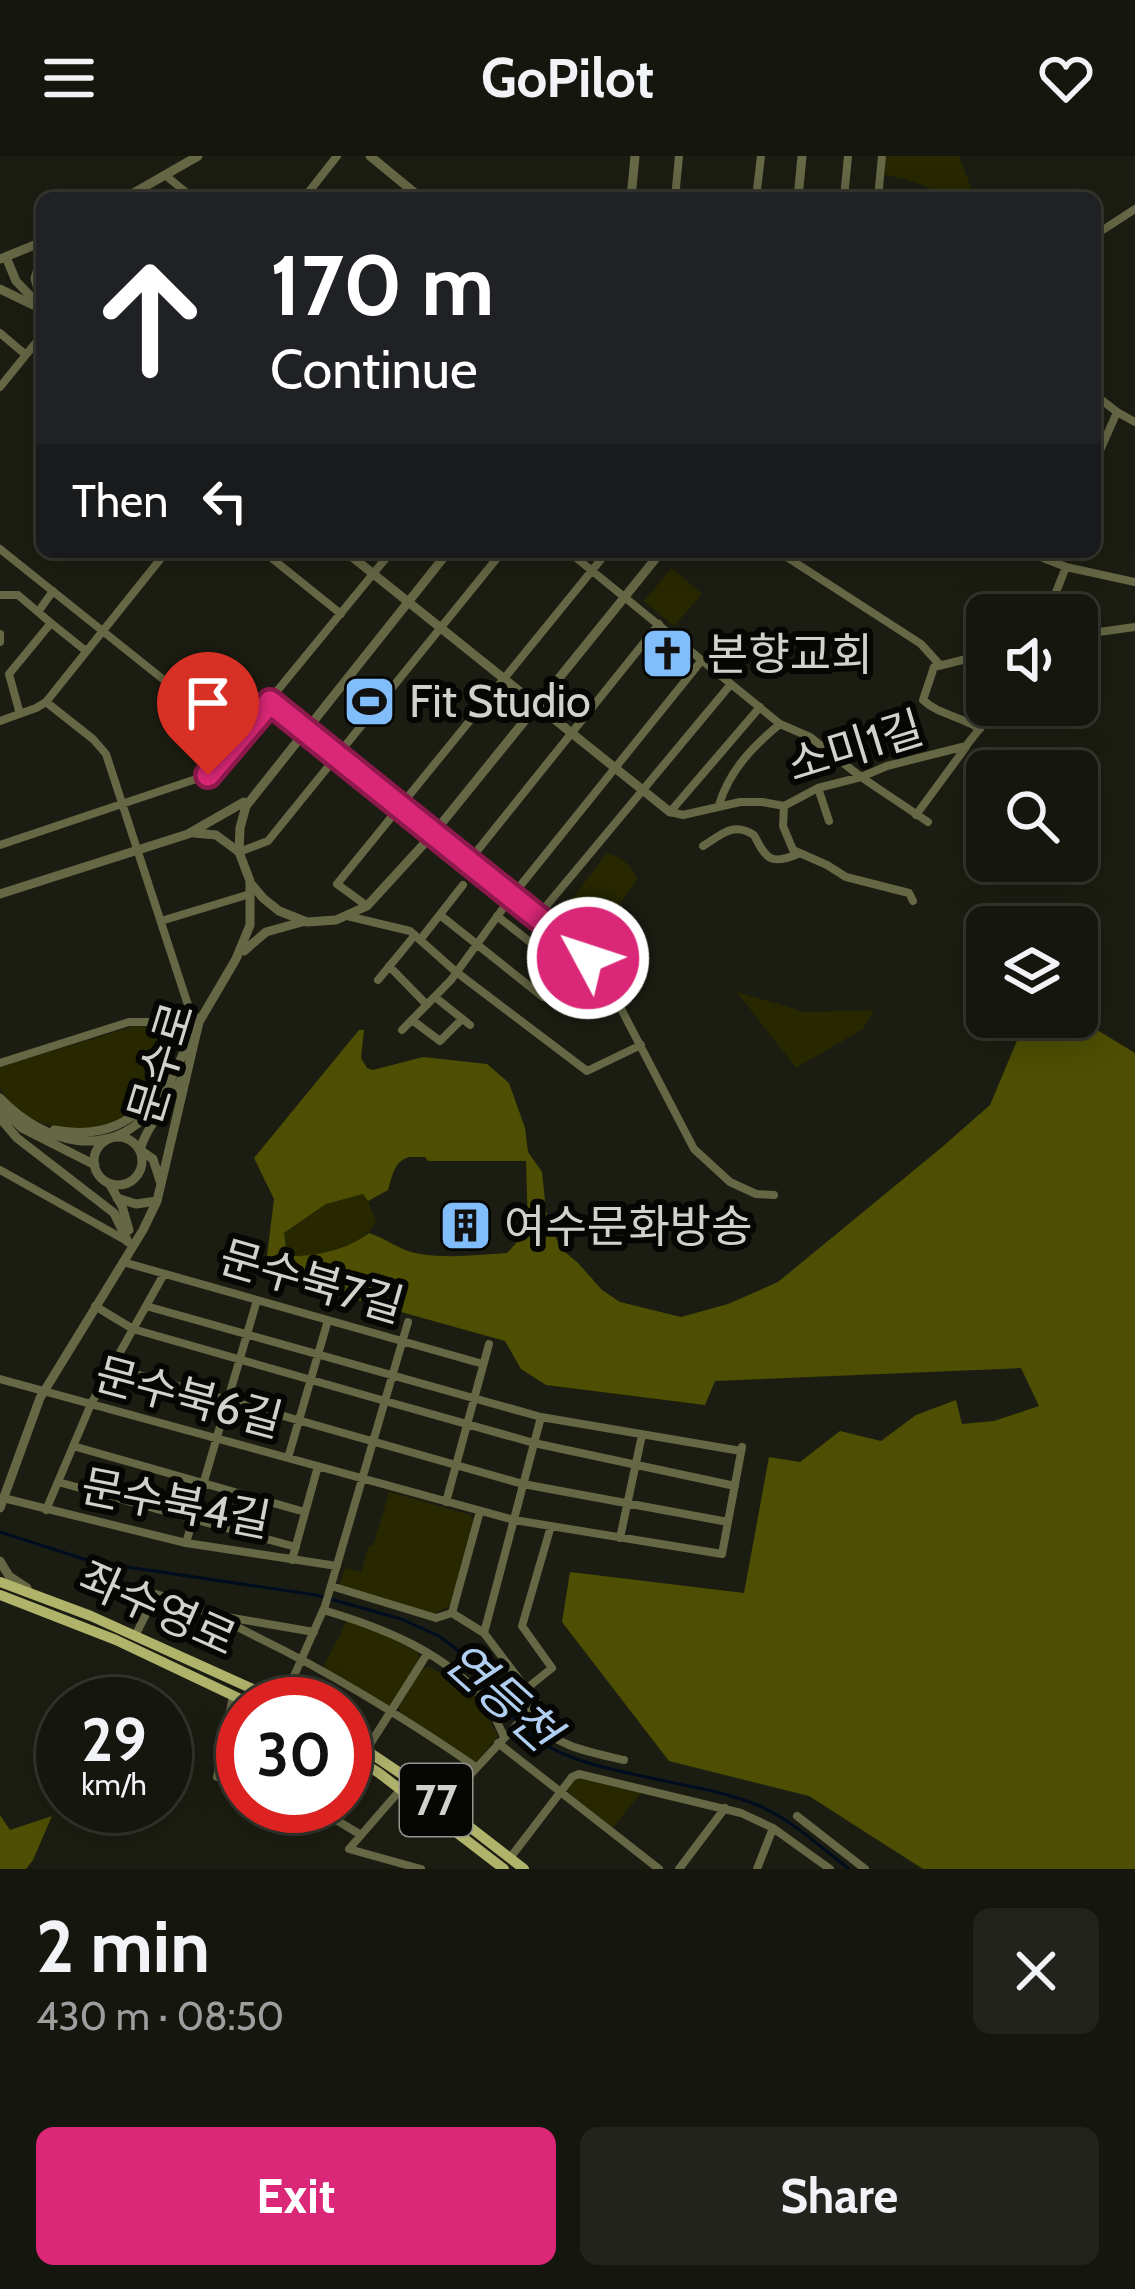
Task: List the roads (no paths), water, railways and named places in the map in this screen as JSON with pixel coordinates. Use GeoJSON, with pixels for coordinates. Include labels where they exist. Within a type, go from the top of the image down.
{"type":"FeatureCollection","features":[{"type":"Feature","properties":{"kind":"main road","name":"좌수영로"},"geometry":{"type":"LineString","coordinates":[[0,1582],[225,1677]]}},
{"type":"Feature","properties":{"kind":"main road","name":"좌수영로"},"geometry":{"type":"LineString","coordinates":[[0,1595],[77,1624],[216,1688]]}},
{"type":"Feature","properties":{"kind":"main road","name":"77"},"geometry":{"type":"LineString","coordinates":[[372,1753],[442,1805],[507,1864]]}},
{"type":"Feature","properties":{"kind":"main road","name":"77"},"geometry":{"type":"LineString","coordinates":[[372,1770],[507,1864],[524,1869]]}},
{"type":"Feature","properties":{"kind":"street"},"geometry":{"type":"LineString","coordinates":[[135,192],[198,156]]}},
{"type":"Feature","properties":{"kind":"street"},"geometry":{"type":"LineString","coordinates":[[309,192],[337,156]]}},
{"type":"Feature","properties":{"kind":"street"},"geometry":{"type":"LineString","coordinates":[[370,156],[414,192]]}},
{"type":"Feature","properties":{"kind":"street"},"geometry":{"type":"LineString","coordinates":[[631,192],[634,156]]}},
{"type":"Feature","properties":{"kind":"street"},"geometry":{"type":"LineString","coordinates":[[676,192],[679,156]]}},
{"type":"Feature","properties":{"kind":"street"},"geometry":{"type":"LineString","coordinates":[[757,192],[761,156]]}},
{"type":"Feature","properties":{"kind":"street"},"geometry":{"type":"LineString","coordinates":[[799,192],[802,156]]}},
{"type":"Feature","properties":{"kind":"street"},"geometry":{"type":"LineString","coordinates":[[845,192],[848,156]]}},
{"type":"Feature","properties":{"kind":"street"},"geometry":{"type":"LineString","coordinates":[[879,192],[882,156]]}},
{"type":"Feature","properties":{"kind":"street"},"geometry":{"type":"LineString","coordinates":[[165,175],[186,192]]}},
{"type":"Feature","properties":{"kind":"street"},"geometry":{"type":"LineString","coordinates":[[1101,231],[1135,209]]}},
{"type":"Feature","properties":{"kind":"street"},"geometry":{"type":"LineString","coordinates":[[36,244],[3,258],[16,281],[36,301]]}},
{"type":"Feature","properties":{"kind":"street"},"geometry":{"type":"LineString","coordinates":[[0,289],[36,304]]}},
{"type":"Feature","properties":{"kind":"street"},"geometry":{"type":"LineString","coordinates":[[0,333],[26,355]]}},
{"type":"Feature","properties":{"kind":"street"},"geometry":{"type":"LineString","coordinates":[[0,387],[36,342]]}},
{"type":"Feature","properties":{"kind":"street"},"geometry":{"type":"LineString","coordinates":[[1101,400],[1135,422]]}},
{"type":"Feature","properties":{"kind":"street"},"geometry":{"type":"LineString","coordinates":[[1101,448],[1117,412]]}},
{"type":"Feature","properties":{"kind":"street"},"geometry":{"type":"LineString","coordinates":[[0,548],[239,740]]}},
{"type":"Feature","properties":{"kind":"street"},"geometry":{"type":"LineString","coordinates":[[0,721],[46,701],[161,558]]}},
{"type":"Feature","properties":{"kind":"street"},"geometry":{"type":"LineString","coordinates":[[271,558],[341,614]]}},
{"type":"Feature","properties":{"kind":"street"},"geometry":{"type":"LineString","coordinates":[[354,558],[670,812],[760,707]]}},
{"type":"Feature","properties":{"kind":"street"},"geometry":{"type":"LineString","coordinates":[[0,845],[208,775],[387,558]]}},
{"type":"Feature","properties":{"kind":"street"},"geometry":{"type":"LineString","coordinates":[[443,558],[249,799],[241,821],[239,852],[250,880],[260,896],[307,922],[347,916],[367,906],[433,833],[656,558]]}},
{"type":"Feature","properties":{"kind":"street"},"geometry":{"type":"LineString","coordinates":[[239,852],[268,841],[497,558]]}},
{"type":"Feature","properties":{"kind":"street"},"geometry":{"type":"LineString","coordinates":[[577,558],[780,724],[810,737],[928,822]]}},
{"type":"Feature","properties":{"kind":"street"},"geometry":{"type":"LineString","coordinates":[[367,906],[338,884],[602,558]]}},
{"type":"Feature","properties":{"kind":"street"},"geometry":{"type":"LineString","coordinates":[[788,558],[921,644],[940,665]]}},
{"type":"Feature","properties":{"kind":"street"},"geometry":{"type":"LineString","coordinates":[[1045,558],[1135,582]]}},
{"type":"Feature","properties":{"kind":"street"},"geometry":{"type":"LineString","coordinates":[[1055,594],[1066,567]]}},
{"type":"Feature","properties":{"kind":"street"},"geometry":{"type":"LineString","coordinates":[[38,612],[53,592]]}},
{"type":"Feature","properties":{"kind":"street"},"geometry":{"type":"LineString","coordinates":[[0,595],[18,595],[86,652]]}},
{"type":"Feature","properties":{"kind":"street"},"geometry":{"type":"LineString","coordinates":[[20,714],[9,674],[51,623]]}},
{"type":"Feature","properties":{"kind":"street"},"geometry":{"type":"LineString","coordinates":[[469,861],[659,624]]}},
{"type":"Feature","properties":{"kind":"street"},"geometry":{"type":"LineString","coordinates":[[1098,632],[1135,627]]}},
{"type":"Feature","properties":{"kind":"street","name":"소미1길"},"geometry":{"type":"LineString","coordinates":[[966,659],[933,668],[923,702],[980,729]]}},
{"type":"Feature","properties":{"kind":"street"},"geometry":{"type":"LineString","coordinates":[[402,1030],[451,980],[512,896],[702,660]]}},
{"type":"Feature","properties":{"kind":"street"},"geometry":{"type":"LineString","coordinates":[[538,916],[731,684]]}},
{"type":"Feature","properties":{"kind":"street"},"geometry":{"type":"LineString","coordinates":[[46,701],[102,748],[188,1005],[199,1022]]}},
{"type":"Feature","properties":{"kind":"street"},"geometry":{"type":"LineString","coordinates":[[270,702],[588,958],[617,1001],[691,1146],[730,1182],[756,1194],[774,1195]]}},
{"type":"Feature","properties":{"kind":"street"},"geometry":{"type":"LineString","coordinates":[[719,805],[734,773],[780,724]]}},
{"type":"Feature","properties":{"kind":"street","name":"소미1길"},"geometry":{"type":"LineString","coordinates":[[670,812],[683,815],[758,801],[784,806],[818,788],[966,746],[982,726]]}},
{"type":"Feature","properties":{"kind":"street"},"geometry":{"type":"LineString","coordinates":[[916,815],[966,746]]}},
{"type":"Feature","properties":{"kind":"street"},"geometry":{"type":"LineString","coordinates":[[818,788],[829,821]]}},
{"type":"Feature","properties":{"kind":"street"},"geometry":{"type":"LineString","coordinates":[[0,894],[188,834],[249,799]]}},
{"type":"Feature","properties":{"kind":"street"},"geometry":{"type":"LineString","coordinates":[[784,806],[785,836],[791,849],[846,878],[909,893],[914,901]]}},
{"type":"Feature","properties":{"kind":"street"},"geometry":{"type":"LineString","coordinates":[[703,846],[738,827],[754,835],[760,851],[769,858],[800,854]]}},
{"type":"Feature","properties":{"kind":"street"},"geometry":{"type":"LineString","coordinates":[[188,834],[212,833],[239,852]]}},
{"type":"Feature","properties":{"kind":"street"},"geometry":{"type":"LineString","coordinates":[[236,959],[250,925],[250,880]]}},
{"type":"Feature","properties":{"kind":"street"},"geometry":{"type":"LineString","coordinates":[[378,980],[463,885]]}},
{"type":"Feature","properties":{"kind":"street"},"geometry":{"type":"LineString","coordinates":[[161,922],[250,894]]}},
{"type":"Feature","properties":{"kind":"street"},"geometry":{"type":"LineString","coordinates":[[440,914],[544,998],[562,992],[574,980],[497,916]]}},
{"type":"Feature","properties":{"kind":"street"},"geometry":{"type":"LineString","coordinates":[[347,916],[417,937],[587,1071],[640,1045]]}},
{"type":"Feature","properties":{"kind":"street"},"geometry":{"type":"LineString","coordinates":[[236,959],[266,932],[307,922]]}},
{"type":"Feature","properties":{"kind":"street","name":"문수로"},"geometry":{"type":"LineString","coordinates":[[120,1266],[159,1192],[199,1022],[236,959]]}},
{"type":"Feature","properties":{"kind":"street"},"geometry":{"type":"LineString","coordinates":[[389,966],[431,1001],[466,1022],[440,1041],[412,1020]]}},
{"type":"Feature","properties":{"kind":"street"},"geometry":{"type":"LineString","coordinates":[[0,1063],[129,1022],[199,1022]]}},
{"type":"Feature","properties":{"kind":"street"},"geometry":{"type":"LineString","coordinates":[[94,1166],[98,1150],[109,1139],[141,1121],[154,1107],[199,1022]]}},
{"type":"Feature","properties":{"kind":"street"},"geometry":{"type":"LineString","coordinates":[[36,1127],[85,1134],[120,1124],[146,1107],[182,1054]]}},
{"type":"Feature","properties":{"kind":"street"},"geometry":{"type":"LineString","coordinates":[[110,1184],[124,1184],[136,1177],[148,1129],[189,1065]]}},
{"type":"Feature","properties":{"kind":"street"},"geometry":{"type":"LineString","coordinates":[[0,1102],[36,1127],[73,1141],[123,1138],[148,1154],[155,1162],[159,1192],[136,1204],[119,1202]]}},
{"type":"Feature","properties":{"kind":"street"},"geometry":{"type":"LineString","coordinates":[[0,1102],[22,1128],[94,1166],[110,1184],[128,1226],[120,1266],[43,1391],[2,1503]]}},
{"type":"Feature","properties":{"kind":"street"},"geometry":{"type":"LineString","coordinates":[[0,1118],[17,1138],[114,1213],[128,1242]]}},
{"type":"Feature","properties":{"kind":"street"},"geometry":{"type":"LineString","coordinates":[[0,1170],[128,1242]]}},
{"type":"Feature","properties":{"kind":"street"},"geometry":{"type":"LineString","coordinates":[[119,1202],[142,1231]]}},
{"type":"Feature","properties":{"kind":"street","name":"문수북7길"},"geometry":{"type":"LineString","coordinates":[[120,1266],[164,1274],[483,1364]]}},
{"type":"Feature","properties":{"kind":"street"},"geometry":{"type":"LineString","coordinates":[[46,1510],[91,1404],[164,1274]]}},
{"type":"Feature","properties":{"kind":"street"},"geometry":{"type":"LineString","coordinates":[[186,1543],[257,1300]]}},
{"type":"Feature","properties":{"kind":"street"},"geometry":{"type":"LineString","coordinates":[[94,1306],[133,1329],[534,1443],[735,1486]]}},
{"type":"Feature","properties":{"kind":"street"},"geometry":{"type":"LineString","coordinates":[[111,1367],[524,1484],[728,1522],[742,1449],[541,1418],[146,1306]]}},
{"type":"Feature","properties":{"kind":"street"},"geometry":{"type":"LineString","coordinates":[[288,1458],[328,1320]]}},
{"type":"Feature","properties":{"kind":"street"},"geometry":{"type":"LineString","coordinates":[[294,1677],[324,1608],[409,1322]]}},
{"type":"Feature","properties":{"kind":"street"},"geometry":{"type":"LineString","coordinates":[[446,1502],[489,1343]]}},
{"type":"Feature","properties":{"kind":"street","name":"문수북6길"},"geometry":{"type":"LineString","coordinates":[[0,1379],[514,1520],[722,1554],[728,1522]]}},
{"type":"Feature","properties":{"kind":"street"},"geometry":{"type":"LineString","coordinates":[[484,1633],[541,1418]]}},
{"type":"Feature","properties":{"kind":"street"},"geometry":{"type":"LineString","coordinates":[[620,1538],[643,1435]]}},
{"type":"Feature","properties":{"kind":"street"},"geometry":{"type":"LineString","coordinates":[[73,1446],[305,1512]]}},
{"type":"Feature","properties":{"kind":"street","name":"문수북6길"},"geometry":{"type":"LineString","coordinates":[[292,1559],[318,1466]]}},
{"type":"Feature","properties":{"kind":"street"},"geometry":{"type":"LineString","coordinates":[[58,1482],[296,1547]]}},
{"type":"Feature","properties":{"kind":"street","name":"문수북4길"},"geometry":{"type":"LineString","coordinates":[[2,1503],[186,1543],[337,1567]]}},
{"type":"Feature","properties":{"kind":"street"},"geometry":{"type":"LineString","coordinates":[[452,1613],[480,1511]]}},
{"type":"Feature","properties":{"kind":"street"},"geometry":{"type":"LineString","coordinates":[[526,1689],[552,1667],[522,1626],[550,1526]]}},
{"type":"Feature","properties":{"kind":"street"},"geometry":{"type":"LineString","coordinates":[[0,1561],[9,1576],[37,1594]]}},
{"type":"Feature","properties":{"kind":"street"},"geometry":{"type":"LineString","coordinates":[[331,1586],[436,1618],[452,1613],[484,1633],[536,1703],[442,1805]]}},
{"type":"Feature","properties":{"kind":"street"},"geometry":{"type":"LineString","coordinates":[[135,1637],[156,1594],[214,1615],[392,1710],[476,1767]]}},
{"type":"Feature","properties":{"kind":"street"},"geometry":{"type":"LineString","coordinates":[[324,1608],[371,1624],[466,1682],[484,1700],[504,1736],[560,1792],[659,1869]]}},
{"type":"Feature","properties":{"kind":"street"},"geometry":{"type":"LineString","coordinates":[[214,1615],[314,1632]]}},
{"type":"Feature","properties":{"kind":"street"},"geometry":{"type":"LineString","coordinates":[[372,1741],[427,1654]]}},
{"type":"Feature","properties":{"kind":"street"},"geometry":{"type":"LineString","coordinates":[[524,1716],[569,1746],[625,1760]]}},
{"type":"Feature","properties":{"kind":"street"},"geometry":{"type":"LineString","coordinates":[[507,1864],[579,1774],[725,1808],[773,1828],[830,1869]]}},
{"type":"Feature","properties":{"kind":"street"},"geometry":{"type":"LineString","coordinates":[[400,1789],[350,1849],[421,1869]]}},
{"type":"Feature","properties":{"kind":"street"},"geometry":{"type":"LineString","coordinates":[[679,1869],[725,1808]]}},
{"type":"Feature","properties":{"kind":"street"},"geometry":{"type":"LineString","coordinates":[[797,1816],[865,1869]]}},
{"type":"Feature","properties":{"kind":"street"},"geometry":{"type":"LineString","coordinates":[[757,1869],[773,1828]]}},
{"type":"Feature","properties":{"kind":"street"},"geometry":{"type":"LineString","coordinates":[[803,1869],[809,1854]]}},
{"type":"Feature","properties":{"kind":"waterway","name":"연등천"},"geometry":{"type":"LineString","coordinates":[[0,1532],[93,1562],[316,1595],[401,1619],[439,1636],[460,1652],[515,1719]]}},
{"type":"Feature","properties":{"kind":"waterway","name":"연등천"},"geometry":{"type":"LineString","coordinates":[[521,1726],[568,1756],[757,1805],[849,1869]]}},
{"type":"Feature","properties":{"kind":"place","name":"본향교회"},"geometry":{"type":"Point","coordinates":[668,654]}},
{"type":"Feature","properties":{"kind":"place","name":"Fit Studio"},"geometry":{"type":"Point","coordinates":[370,701]}},
{"type":"Feature","properties":{"kind":"place","name":"여수문화방송"},"geometry":{"type":"Point","coordinates":[465,1226]}}]}
